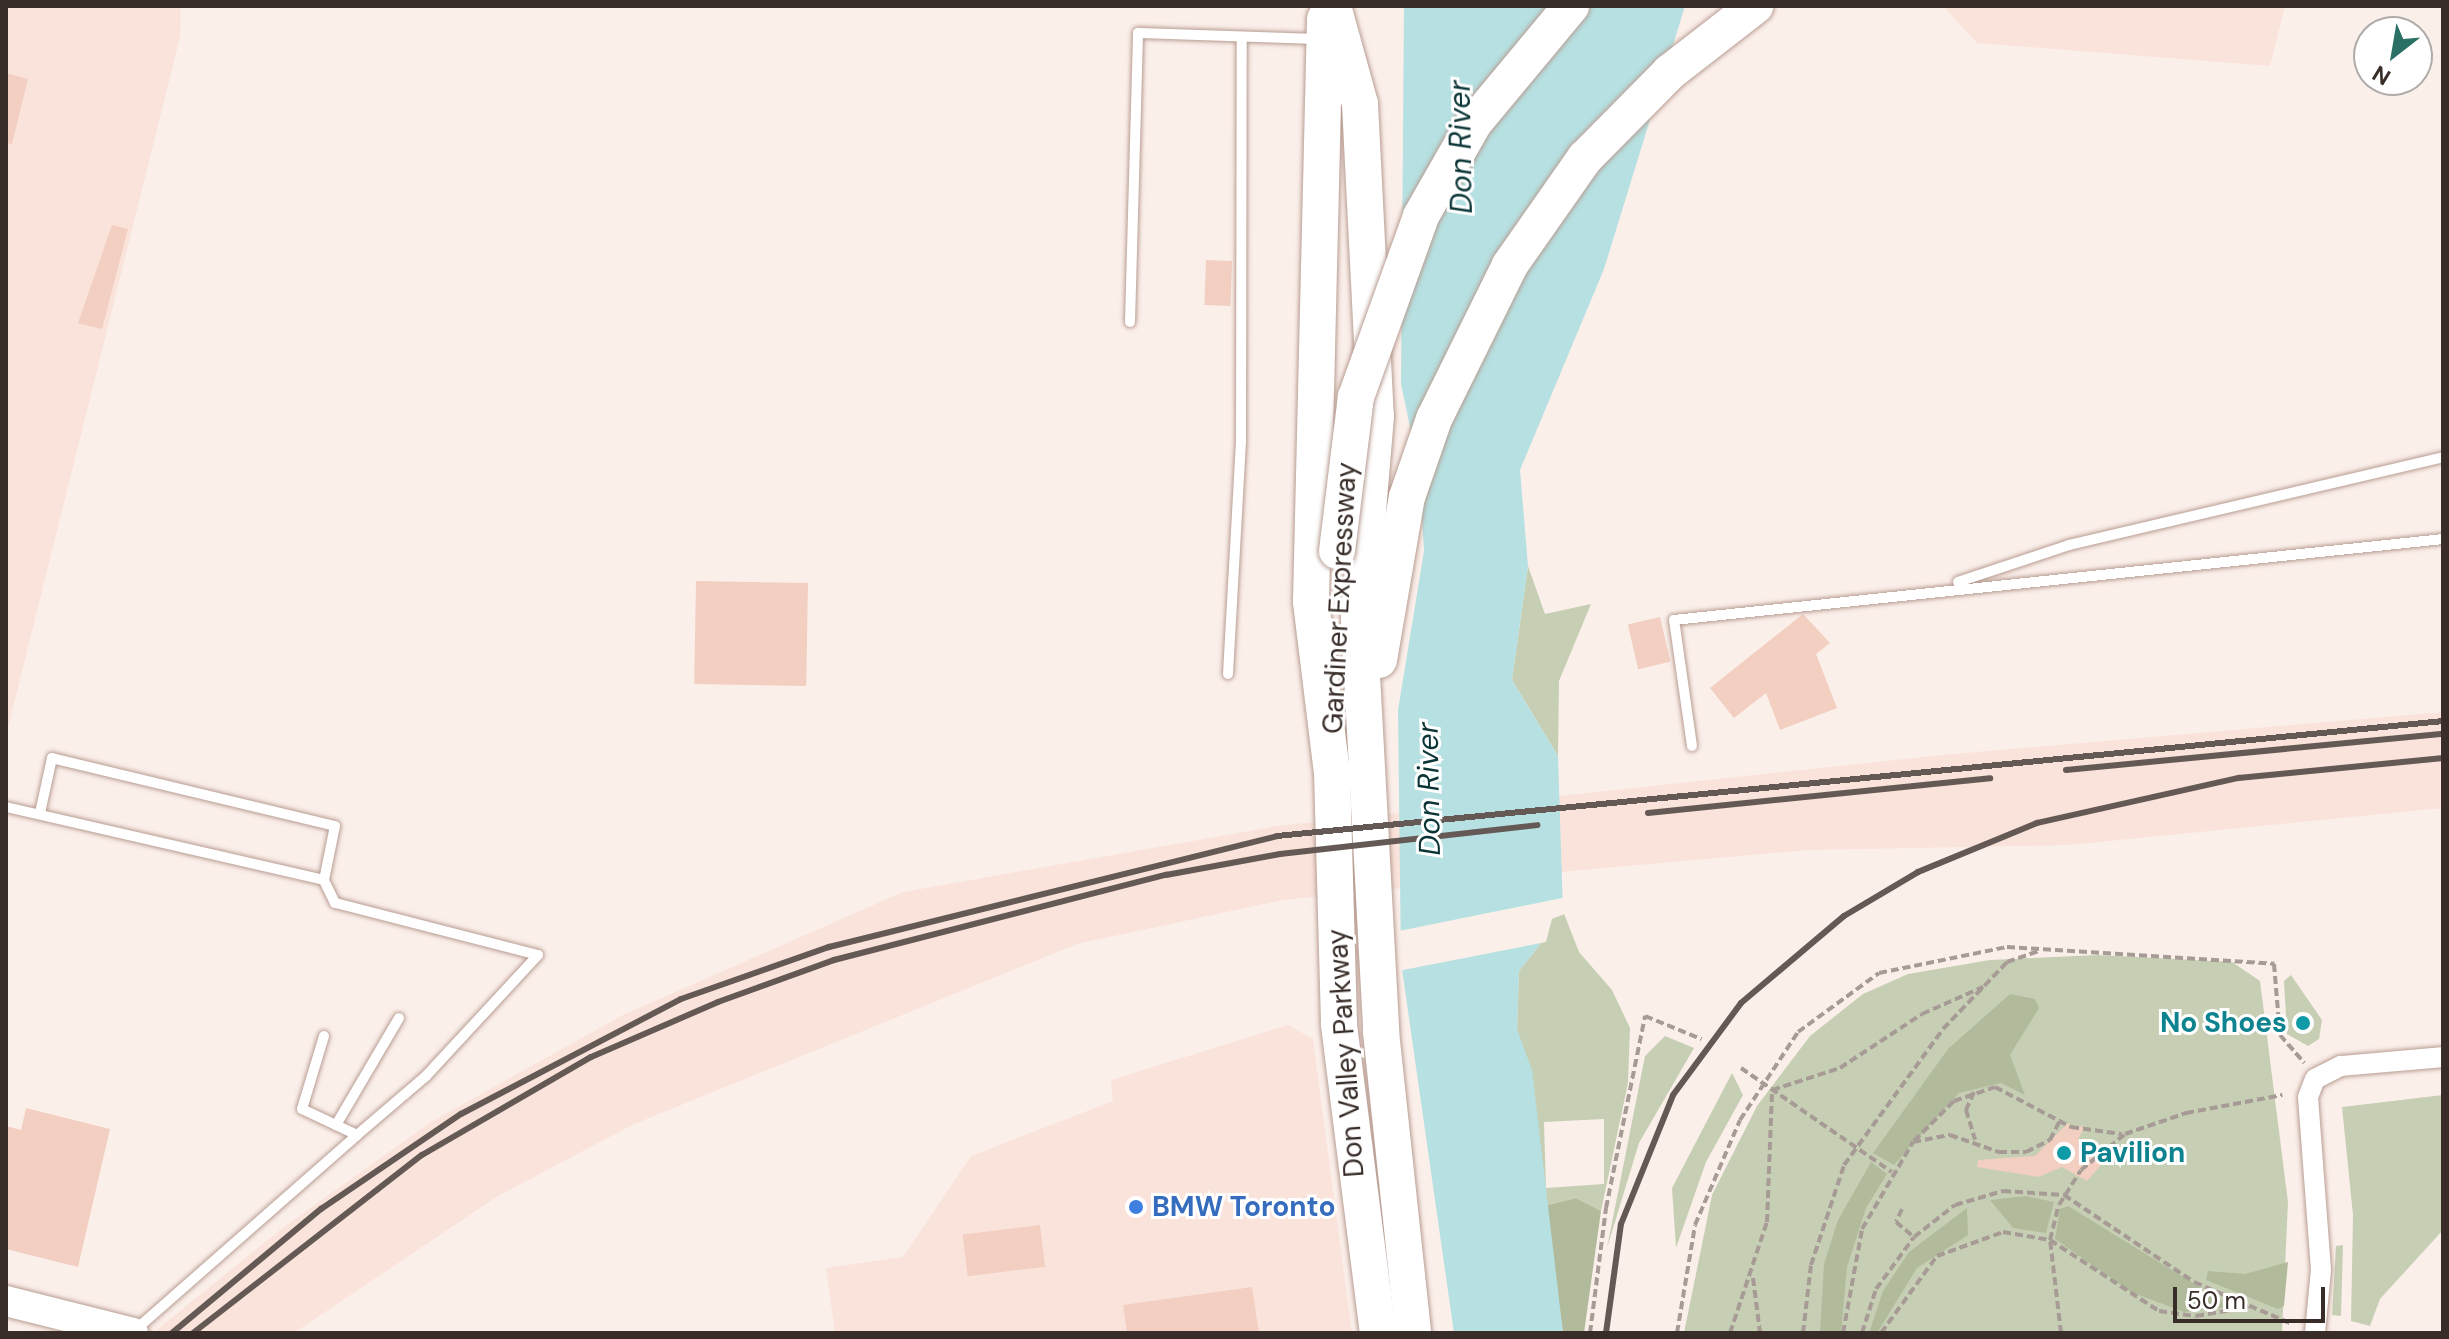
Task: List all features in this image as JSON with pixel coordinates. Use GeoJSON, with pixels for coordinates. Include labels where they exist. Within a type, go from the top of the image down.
{"type":"FeatureCollection","features":[{"type":"Feature","properties":{"kind":"highway","name":"Gardiner Expressway"},"geometry":{"type":"LineString","coordinates":[[1332,772],[1337,551],[1356,397],[1421,216],[1474,123],[1571,6]]}},
{"type":"Feature","properties":{"kind":"highway"},"geometry":{"type":"LineString","coordinates":[[1368,781],[1397,539],[1434,419],[1510,265],[1585,158],[1670,72],[1755,6]]}},
{"type":"Feature","properties":{"kind":"highway"},"geometry":{"type":"LineString","coordinates":[[1328,17],[1360,104],[1376,416],[1359,620],[1368,781]]}},
{"type":"Feature","properties":{"kind":"highway"},"geometry":{"type":"LineString","coordinates":[[1328,17],[1311,602],[1332,772]]}},
{"type":"Feature","properties":{"kind":"highway","name":"Don Valley Parkway"},"geometry":{"type":"LineString","coordinates":[[1332,772],[1339,1025],[1378,1333]]}},
{"type":"Feature","properties":{"kind":"highway","name":"Don Valley Parkway"},"geometry":{"type":"LineString","coordinates":[[1368,781],[1388,1127],[1413,1333]]}},
{"type":"Feature","properties":{"kind":"main road"},"geometry":{"type":"LineString","coordinates":[[6,1301],[133,1333]]}},
{"type":"Feature","properties":{"kind":"street"},"geometry":{"type":"LineString","coordinates":[[2315,1333],[2321,1270],[2308,1097],[2315,1079],[2341,1066],[2443,1057]]}},
{"type":"Feature","properties":{"kind":"lane"},"geometry":{"type":"LineString","coordinates":[[1130,322],[1138,33],[1242,40],[1328,17]]}},
{"type":"Feature","properties":{"kind":"lane"},"geometry":{"type":"LineString","coordinates":[[1228,674],[1241,440],[1242,40]]}},
{"type":"Feature","properties":{"kind":"lane"},"geometry":{"type":"LineString","coordinates":[[1941,588],[2069,545],[2391,475],[2443,457]]}},
{"type":"Feature","properties":{"kind":"lane"},"geometry":{"type":"LineString","coordinates":[[1692,746],[1674,620],[1941,588],[2443,539]]}},
{"type":"Feature","properties":{"kind":"lane"},"geometry":{"type":"LineString","coordinates":[[40,813],[52,758],[335,826],[324,880],[335,903],[538,955],[426,1076],[133,1333]]}},
{"type":"Feature","properties":{"kind":"lane"},"geometry":{"type":"LineString","coordinates":[[6,807],[324,880]]}},
{"type":"Feature","properties":{"kind":"lane"},"geometry":{"type":"LineString","coordinates":[[336,1125],[399,1018]]}},
{"type":"Feature","properties":{"kind":"lane"},"geometry":{"type":"LineString","coordinates":[[324,1036],[302,1109],[357,1135]]}},
{"type":"Feature","properties":{"kind":"path"},"geometry":{"type":"LineString","coordinates":[[1803,1333],[1822,1224],[1855,1147],[1930,1044],[1983,987],[2011,960],[2045,949]]}},
{"type":"Feature","properties":{"kind":"path"},"geometry":{"type":"LineString","coordinates":[[1677,1333],[1700,1209],[1762,1084],[1798,1032],[1879,973],[1939,956],[2045,949],[2274,964],[2280,1035],[2301,1058]]}},
{"type":"Feature","properties":{"kind":"path"},"geometry":{"type":"LineString","coordinates":[[1772,1090],[1840,1068],[1922,1014],[1983,987]]}},
{"type":"Feature","properties":{"kind":"path"},"geometry":{"type":"LineString","coordinates":[[1590,1333],[1598,1252],[1645,1016],[1701,1039]]}},
{"type":"Feature","properties":{"kind":"path"},"geometry":{"type":"LineString","coordinates":[[1741,1068],[1892,1172]]}},
{"type":"Feature","properties":{"kind":"path"},"geometry":{"type":"LineString","coordinates":[[1730,1333],[1753,1271],[1772,1180],[1772,1090]]}},
{"type":"Feature","properties":{"kind":"path"},"geometry":{"type":"LineString","coordinates":[[1975,1090],[1966,1110],[1976,1142]]}},
{"type":"Feature","properties":{"kind":"path"},"geometry":{"type":"LineString","coordinates":[[1843,1333],[1858,1243],[1892,1172],[1913,1142],[1975,1090],[2010,1090],[2059,1122],[2125,1134]]}},
{"type":"Feature","properties":{"kind":"path"},"geometry":{"type":"LineString","coordinates":[[2061,1333],[2050,1240],[2064,1195],[2125,1134],[2186,1113],[2282,1095]]}},
{"type":"Feature","properties":{"kind":"path"},"geometry":{"type":"LineString","coordinates":[[1913,1142],[1944,1135],[1976,1142],[1999,1152],[2030,1151],[2050,1140],[2059,1122]]}},
{"type":"Feature","properties":{"kind":"path"},"geometry":{"type":"LineString","coordinates":[[1862,1333],[1876,1289],[1914,1237],[1955,1205],[1993,1192],[2064,1195],[2177,1272],[2292,1324]]}},
{"type":"Feature","properties":{"kind":"path"},"geometry":{"type":"LineString","coordinates":[[1902,1209],[1896,1222],[1914,1237]]}},
{"type":"Feature","properties":{"kind":"path"},"geometry":{"type":"LineString","coordinates":[[1881,1333],[1915,1278],[1947,1249],[2003,1232],[2050,1240],[2159,1311],[2196,1316],[2250,1306]]}},
{"type":"Feature","properties":{"kind":"path"},"geometry":{"type":"LineString","coordinates":[[1753,1271],[1760,1333]]}},
{"type":"Feature","properties":{"kind":"shaded area"},"geometry":{"type":"Polygon","coordinates":[[[6,6],[181,6],[180,37],[6,736],[6,6]]]}},
{"type":"Feature","properties":{"kind":"shaded area"},"geometry":{"type":"Polygon","coordinates":[[[1943,6],[2285,6],[2270,66],[1977,43],[1943,6]]]}},
{"type":"Feature","properties":{"kind":"shaded area"},"geometry":{"type":"Polygon","coordinates":[[[2443,712],[2443,808],[2069,845],[1809,850],[1582,870],[1283,900],[1077,944],[632,1125],[498,1196],[294,1333],[153,1333],[281,1229],[431,1122],[623,1015],[903,892],[1277,826],[1942,755],[2443,712]]]}},
{"type":"Feature","properties":{"kind":"shaded area","name":"BMW Toronto"},"geometry":{"type":"Polygon","coordinates":[[[1288,1025],[1313,1039],[1352,1333],[835,1333],[826,1268],[903,1257],[971,1156],[1113,1101],[1111,1080],[1288,1025]]]}},
{"type":"Feature","properties":{"kind":"green space"},"geometry":{"type":"Polygon","coordinates":[[[1528,566],[1545,614],[1591,604],[1559,681],[1558,756],[1512,680],[1528,566]]]}},
{"type":"Feature","properties":{"kind":"green space"},"geometry":{"type":"Polygon","coordinates":[[[1563,911],[1579,952],[1612,990],[1630,1028],[1628,1083],[1601,1211],[1576,1198],[1544,1206],[1533,1092],[1517,1029],[1519,971],[1541,943],[1549,916],[1563,911]],[[1604,1119],[1544,1122],[1546,1188],[1604,1184],[1604,1119]]]}},
{"type":"Feature","properties":{"kind":"green space"},"geometry":{"type":"Polygon","coordinates":[[[2097,955],[2232,962],[2260,981],[2288,1202],[2282,1333],[1684,1333],[1712,1195],[1757,1106],[1810,1036],[1863,994],[1908,974],[1990,960],[2097,955]]]}},
{"type":"Feature","properties":{"kind":"green space"},"geometry":{"type":"Polygon","coordinates":[[[2291,975],[2322,1020],[2319,1039],[2308,1046],[2287,1034],[2284,981],[2291,975]]]}},
{"type":"Feature","properties":{"kind":"green space"},"geometry":{"type":"Polygon","coordinates":[[[2010,994],[2035,999],[2039,1008],[2010,1055],[2025,1095],[2001,1083],[1959,1093],[1894,1165],[1873,1153],[1948,1049],[2010,994]]]}},
{"type":"Feature","properties":{"kind":"green space"},"geometry":{"type":"Polygon","coordinates":[[[1665,1036],[1694,1048],[1639,1143],[1607,1248],[1645,1056],[1665,1036]]]}},
{"type":"Feature","properties":{"kind":"green space"},"geometry":{"type":"Polygon","coordinates":[[[1732,1073],[1743,1095],[1706,1162],[1676,1248],[1672,1188],[1732,1073]]]}},
{"type":"Feature","properties":{"kind":"green space"},"geometry":{"type":"Polygon","coordinates":[[[2443,1095],[2443,1230],[2380,1299],[2370,1326],[2351,1321],[2353,1215],[2342,1107],[2443,1095]]]}},
{"type":"Feature","properties":{"kind":"green space"},"geometry":{"type":"Polygon","coordinates":[[[1871,1162],[1887,1174],[1866,1208],[1847,1267],[1841,1333],[1820,1333],[1824,1264],[1838,1220],[1871,1162]]]}},
{"type":"Feature","properties":{"kind":"green space"},"geometry":{"type":"Polygon","coordinates":[[[2026,1196],[2054,1202],[2046,1233],[2013,1228],[1990,1200],[2026,1196]]]}},
{"type":"Feature","properties":{"kind":"green space"},"geometry":{"type":"Polygon","coordinates":[[[1576,1198],[1601,1211],[1584,1333],[1563,1333],[1544,1206],[1576,1198]]]}},
{"type":"Feature","properties":{"kind":"green space"},"geometry":{"type":"Polygon","coordinates":[[[2068,1206],[2222,1301],[2223,1308],[2184,1312],[2131,1292],[2055,1239],[2060,1209],[2068,1206]]]}},
{"type":"Feature","properties":{"kind":"green space"},"geometry":{"type":"Polygon","coordinates":[[[1967,1208],[1968,1235],[1917,1268],[1877,1333],[1869,1333],[1883,1291],[1909,1252],[1967,1208]]]}},
{"type":"Feature","properties":{"kind":"green space"},"geometry":{"type":"Polygon","coordinates":[[[2343,1245],[2341,1316],[2332,1315],[2336,1246],[2343,1245]]]}},
{"type":"Feature","properties":{"kind":"green space"},"geometry":{"type":"Polygon","coordinates":[[[2288,1262],[2284,1306],[2278,1309],[2206,1280],[2208,1271],[2245,1274],[2288,1262]]]}},
{"type":"Feature","properties":{"kind":"water","name":"Don River"},"geometry":{"type":"Polygon","coordinates":[[[1404,6],[1685,6],[1604,269],[1520,470],[1528,566],[1512,680],[1558,756],[1563,911],[1549,916],[1541,943],[1519,971],[1517,1029],[1532,1070],[1563,1333],[1454,1333],[1401,962],[1398,710],[1424,551],[1419,469],[1401,384],[1404,6]]]}},
{"type":"Feature","properties":{"kind":"pier"},"geometry":{"type":"Polygon","coordinates":[[[1567,897],[1567,913],[1552,919],[1546,942],[1398,971],[1394,932],[1567,897]]]}},
{"type":"Feature","properties":{"kind":"building"},"geometry":{"type":"Polygon","coordinates":[[[6,73],[28,79],[12,144],[6,143],[6,73]]]}},
{"type":"Feature","properties":{"kind":"building"},"geometry":{"type":"Polygon","coordinates":[[[112,225],[128,229],[102,329],[78,323],[112,225]]]}},
{"type":"Feature","properties":{"kind":"building"},"geometry":{"type":"Polygon","coordinates":[[[1206,260],[1232,261],[1230,306],[1204,305],[1206,260]]]}},
{"type":"Feature","properties":{"kind":"building"},"geometry":{"type":"Polygon","coordinates":[[[696,581],[808,583],[806,686],[694,684],[696,581]]]}},
{"type":"Feature","properties":{"kind":"building"},"geometry":{"type":"Polygon","coordinates":[[[1803,614],[1830,643],[1816,654],[1837,708],[1780,730],[1766,693],[1734,718],[1710,688],[1803,614]]]}},
{"type":"Feature","properties":{"kind":"building"},"geometry":{"type":"Polygon","coordinates":[[[1660,617],[1670,662],[1638,669],[1628,624],[1660,617]]]}},
{"type":"Feature","properties":{"kind":"building"},"geometry":{"type":"Polygon","coordinates":[[[26,1108],[110,1129],[78,1267],[6,1249],[6,1126],[21,1130],[26,1108]]]}},
{"type":"Feature","properties":{"kind":"building","name":"Pavilion"},"geometry":{"type":"Polygon","coordinates":[[[2067,1124],[2084,1127],[2078,1140],[2101,1165],[2087,1181],[2062,1167],[2038,1177],[1977,1167],[1978,1160],[2035,1156],[2067,1124]]]}},
{"type":"Feature","properties":{"kind":"building"},"geometry":{"type":"Polygon","coordinates":[[[1040,1225],[1045,1267],[968,1276],[963,1235],[1040,1225]]]}},
{"type":"Feature","properties":{"kind":"building","name":"BMW Toronto"},"geometry":{"type":"Polygon","coordinates":[[[1252,1287],[1259,1333],[1127,1333],[1123,1305],[1252,1287]]]}},
{"type":"Feature","properties":{"kind":"railway"},"geometry":{"type":"LineString","coordinates":[[172,1333],[321,1209],[461,1114],[681,999],[829,947],[1277,836],[2443,721]]}},
{"type":"Feature","properties":{"kind":"railway"},"geometry":{"type":"LineString","coordinates":[[2066,770],[2443,734]]}},
{"type":"Feature","properties":{"kind":"railway"},"geometry":{"type":"LineString","coordinates":[[1606,1333],[1621,1224],[1673,1095],[1741,1003],[1844,916],[1918,872],[2037,823],[2239,778],[2443,758]]}},
{"type":"Feature","properties":{"kind":"railway"},"geometry":{"type":"LineString","coordinates":[[1648,813],[1990,778]]}},
{"type":"Feature","properties":{"kind":"railway"},"geometry":{"type":"LineString","coordinates":[[193,1333],[422,1155],[591,1057],[718,1002],[834,960],[1166,875],[1280,854],[1537,825]]}},
{"type":"Feature","properties":{"kind":"place","name":"No Shoes"},"geometry":{"type":"Point","coordinates":[2303,1023]}},
{"type":"Feature","properties":{"kind":"place","name":"Pavilion"},"geometry":{"type":"Point","coordinates":[2064,1153]}},
{"type":"Feature","properties":{"kind":"place","name":"BMW Toronto"},"geometry":{"type":"Point","coordinates":[1136,1207]}}]}
